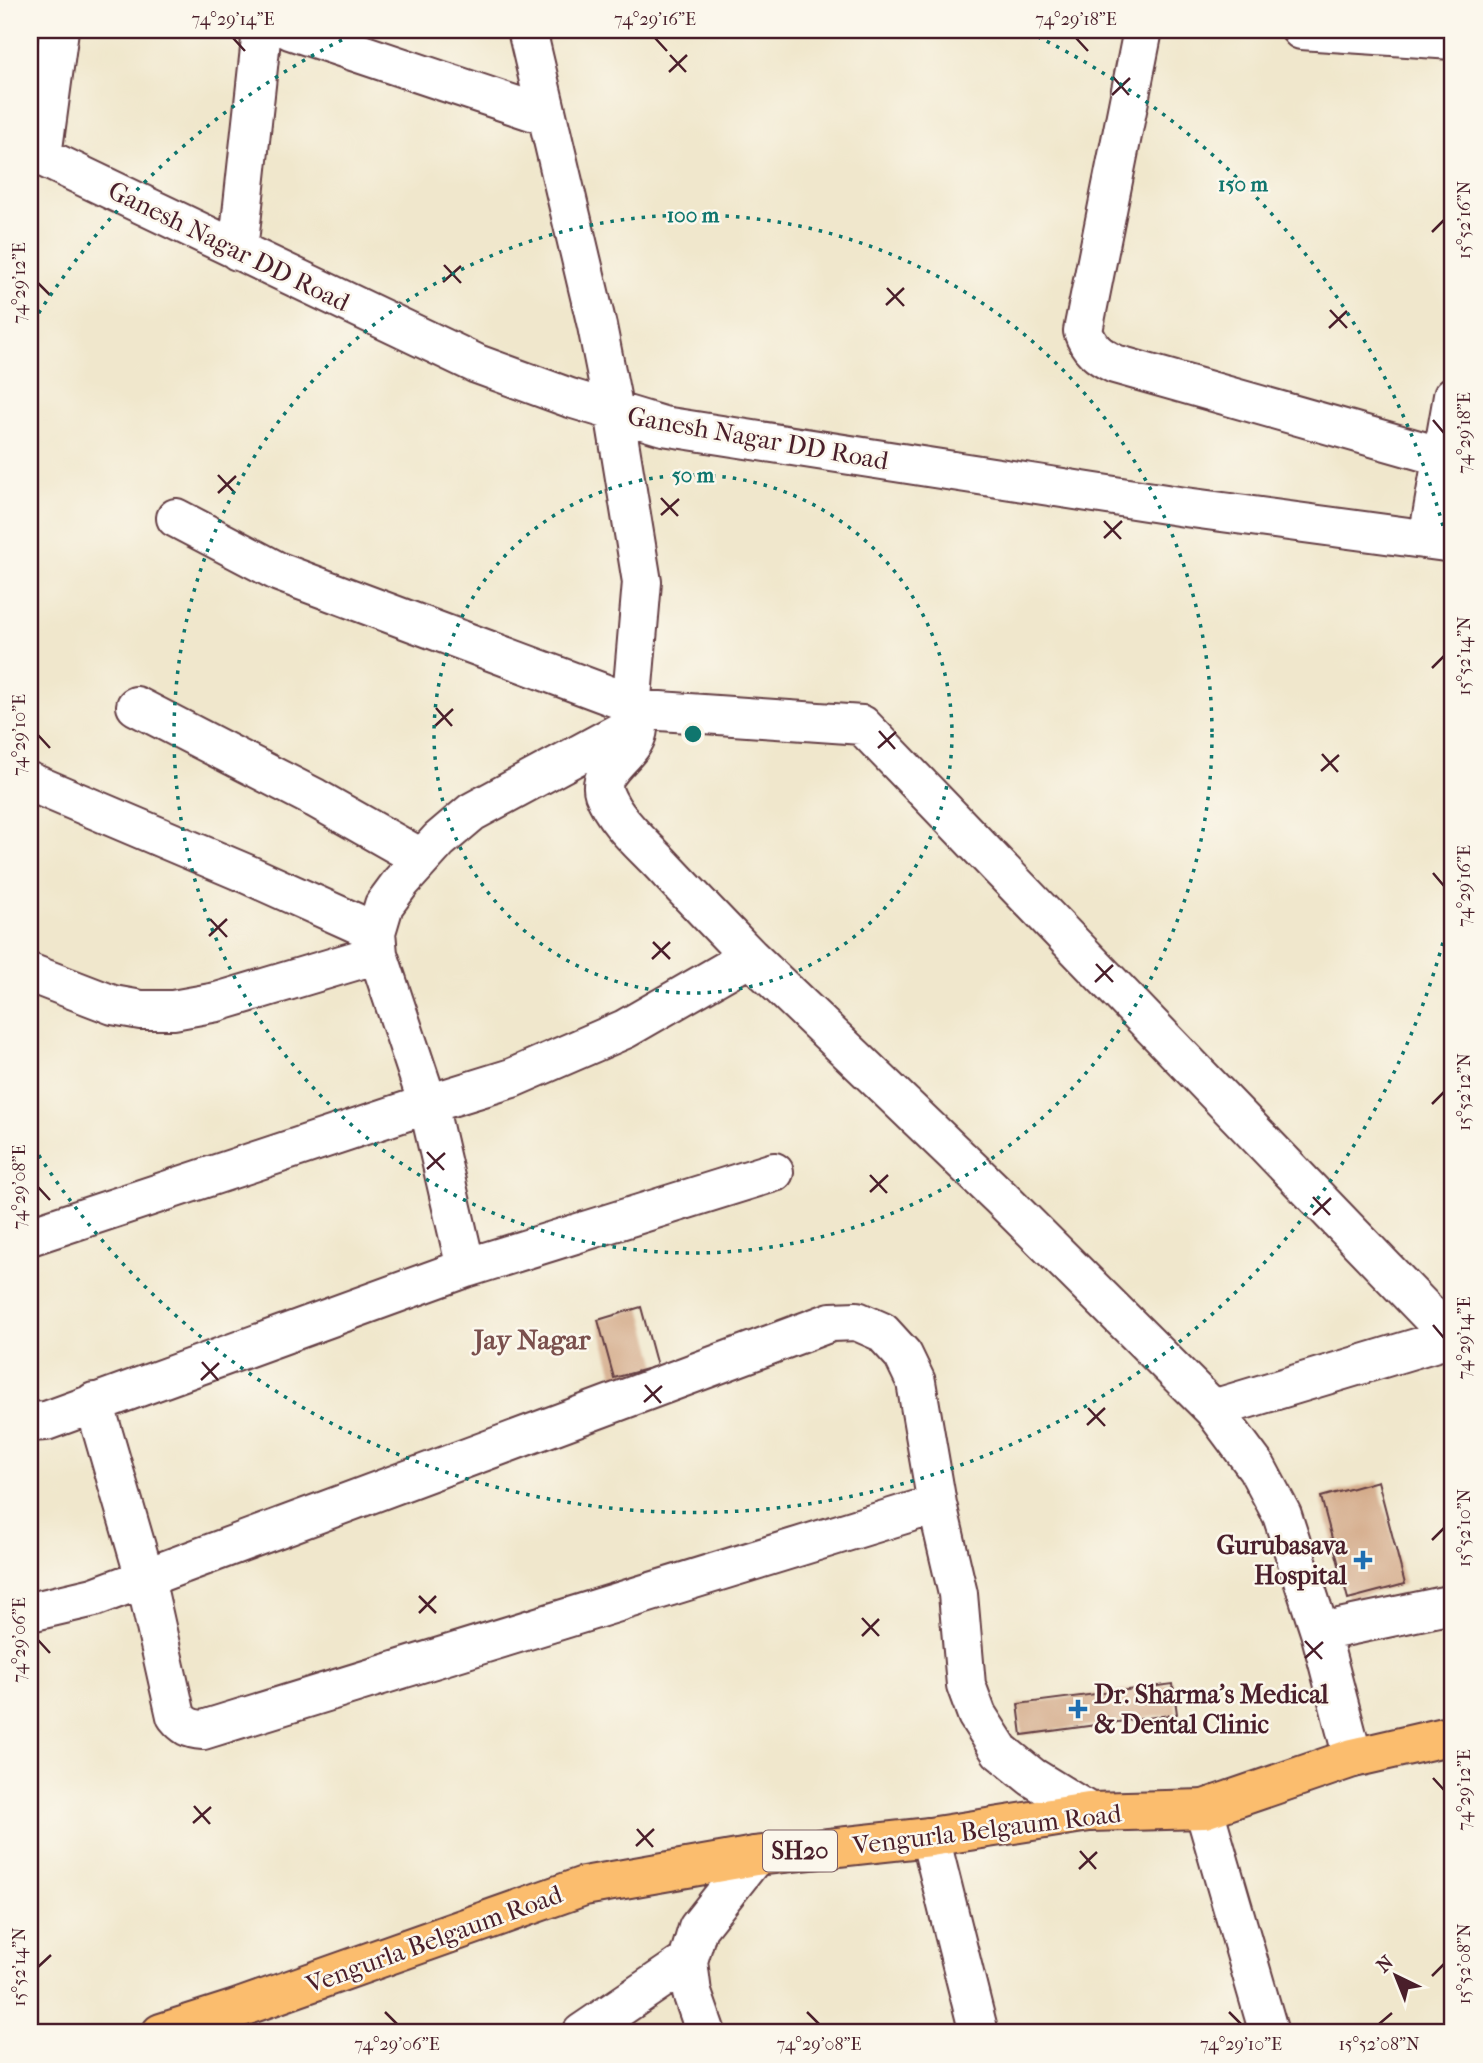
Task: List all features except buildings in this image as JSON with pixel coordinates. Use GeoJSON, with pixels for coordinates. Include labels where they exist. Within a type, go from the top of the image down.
{"type":"FeatureCollection","features":[{"type":"Feature","properties":{"kind":"main road","name":"Vengurla Belgaum Road"},"geometry":{"type":"LineString","coordinates":[[161,2033],[236,2010],[584,1886],[755,1856],[930,1837],[1088,1812],[1204,1809],[1353,1758],[1453,1735]]}},
{"type":"Feature","properties":{"kind":"street"},"geometry":{"type":"LineString","coordinates":[[36,154],[59,30]]}},
{"type":"Feature","properties":{"kind":"street"},"geometry":{"type":"LineString","coordinates":[[238,251],[262,30]]}},
{"type":"Feature","properties":{"kind":"street"},"geometry":{"type":"LineString","coordinates":[[290,30],[547,116]]}},
{"type":"Feature","properties":{"kind":"street"},"geometry":{"type":"LineString","coordinates":[[527,30],[597,326],[642,582],[634,716],[636,741],[607,775],[603,789],[607,800],[629,831],[750,957],[1001,1198],[1213,1409],[1257,1468],[1282,1514],[1320,1632],[1353,1758]]}},
{"type":"Feature","properties":{"kind":"street"},"geometry":{"type":"LineString","coordinates":[[1143,30],[1083,331],[1087,345],[1100,357],[1115,364],[1443,457]]}},
{"type":"Feature","properties":{"kind":"street"},"geometry":{"type":"LineString","coordinates":[[1301,30],[1453,40]]}},
{"type":"Feature","properties":{"kind":"street","name":"Ganesh Nagar DD Road"},"geometry":{"type":"LineString","coordinates":[[36,154],[477,364],[570,398],[663,426],[1185,507],[1441,541]]}},
{"type":"Feature","properties":{"kind":"street"},"geometry":{"type":"LineString","coordinates":[[1441,541],[1443,457],[1453,396]]}},
{"type":"Feature","properties":{"kind":"street"},"geometry":{"type":"LineString","coordinates":[[176,518],[279,572],[619,699],[634,716]]}},
{"type":"Feature","properties":{"kind":"street"},"geometry":{"type":"LineString","coordinates":[[136,706],[315,798],[421,858]]}},
{"type":"Feature","properties":{"kind":"street"},"geometry":{"type":"LineString","coordinates":[[466,1268],[428,1104],[377,943],[384,905],[421,858],[472,812],[634,716],[863,725],[1452,1337],[1213,1409]]}},
{"type":"Feature","properties":{"kind":"street"},"geometry":{"type":"LineString","coordinates":[[30,782],[247,874],[377,943]]}},
{"type":"Feature","properties":{"kind":"street"},"geometry":{"type":"LineString","coordinates":[[30,972],[113,1005],[141,1010],[173,1010],[217,1002],[377,943]]}},
{"type":"Feature","properties":{"kind":"street"},"geometry":{"type":"LineString","coordinates":[[30,1236],[512,1078],[625,1029],[750,957]]}},
{"type":"Feature","properties":{"kind":"street"},"geometry":{"type":"LineString","coordinates":[[30,1422],[46,1421],[466,1268],[774,1172]]}},
{"type":"Feature","properties":{"kind":"street"},"geometry":{"type":"LineString","coordinates":[[30,1612],[94,1597],[831,1322],[858,1321],[882,1332],[904,1355],[916,1382],[937,1504],[958,1594],[966,1685],[977,1715],[1000,1751],[1032,1777],[1088,1812]]}},
{"type":"Feature","properties":{"kind":"street"},"geometry":{"type":"LineString","coordinates":[[94,1402],[145,1578],[176,1716],[183,1725],[192,1730],[203,1730],[937,1504]]}},
{"type":"Feature","properties":{"kind":"street"},"geometry":{"type":"LineString","coordinates":[[1320,1632],[1453,1604]]}},
{"type":"Feature","properties":{"kind":"street"},"geometry":{"type":"LineString","coordinates":[[1204,1809],[1269,2033]]}},
{"type":"Feature","properties":{"kind":"street"},"geometry":{"type":"LineString","coordinates":[[930,1837],[979,2033]]}},
{"type":"Feature","properties":{"kind":"street"},"geometry":{"type":"LineString","coordinates":[[706,2033],[692,1993],[688,1961],[698,1928],[755,1856]]}},
{"type":"Feature","properties":{"kind":"street"},"geometry":{"type":"LineString","coordinates":[[582,2033],[688,1961]]}},
{"type":"Feature","properties":{"kind":"place","name":"Gurubasava Hospital"},"geometry":{"type":"Point","coordinates":[1363,1560]}},
{"type":"Feature","properties":{"kind":"place","name":"Dr. Sharma's Medical & Dental Clinic"},"geometry":{"type":"Point","coordinates":[1078,1709]}},
{"type":"Feature","properties":{"kind":"district","name":"Jay Nagar"},"geometry":{"type":"Point","coordinates":[532,1339]}}]}
